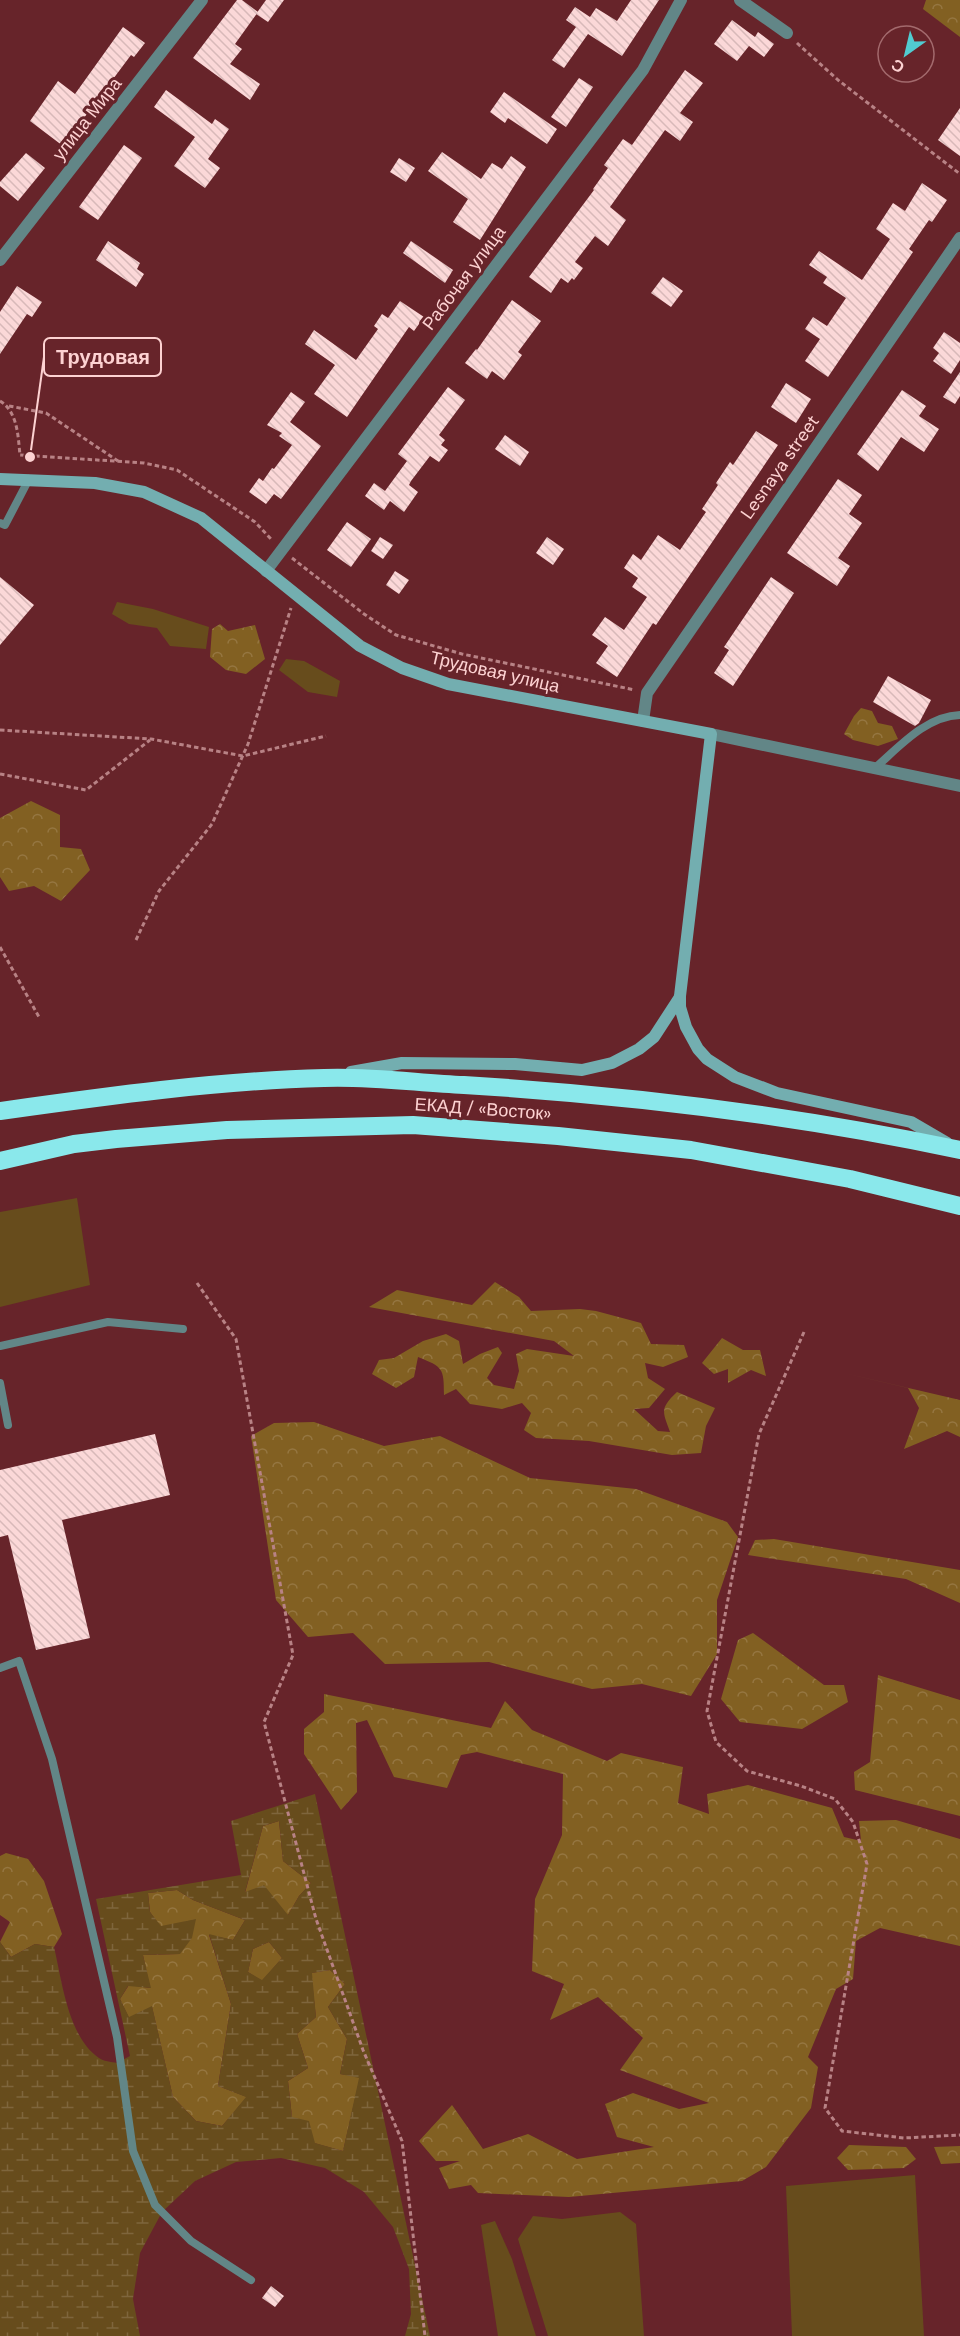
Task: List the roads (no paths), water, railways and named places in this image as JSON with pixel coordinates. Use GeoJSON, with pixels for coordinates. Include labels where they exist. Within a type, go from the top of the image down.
{"type":"FeatureCollection","features":[{"type":"Feature","properties":{"kind":"highway","name":"ЕКАД / «Восток»"},"geometry":{"type":"LineString","coordinates":[[0,1111],[189,1087],[325,1077],[528,1089],[608,1097],[809,1123],[959,1150]]}},
{"type":"Feature","properties":{"kind":"highway","name":"ЕКАД / «Восток»"},"geometry":{"type":"LineString","coordinates":[[0,1161],[74,1144],[116,1139],[228,1130],[413,1125],[558,1136],[691,1150],[850,1179],[960,1206]]}},
{"type":"Feature","properties":{"kind":"main road","name":"Трудовая улица"},"geometry":{"type":"LineString","coordinates":[[0,479],[95,483],[144,492],[201,518],[360,646],[402,668],[448,684],[711,734]]}},
{"type":"Feature","properties":{"kind":"main road"},"geometry":{"type":"LineString","coordinates":[[711,734],[680,996],[680,1007],[698,1049],[708,1059],[735,1077],[777,1093],[911,1122],[959,1150]]}},
{"type":"Feature","properties":{"kind":"main road"},"geometry":{"type":"LineString","coordinates":[[325,1077],[402,1063],[515,1064],[582,1070],[612,1063],[639,1049],[654,1037],[680,996]]}},
{"type":"Feature","properties":{"kind":"street","name":"улица Мира"},"geometry":{"type":"LineString","coordinates":[[0,260],[201,0]]}},
{"type":"Feature","properties":{"kind":"street","name":"Рабочая улица"},"geometry":{"type":"LineString","coordinates":[[266,571],[643,70],[681,0]]}},
{"type":"Feature","properties":{"kind":"street"},"geometry":{"type":"LineString","coordinates":[[740,0],[787,33]]}},
{"type":"Feature","properties":{"kind":"street","name":"Lesnaya street"},"geometry":{"type":"LineString","coordinates":[[643,721],[646,693],[960,238]]}},
{"type":"Feature","properties":{"kind":"street","name":"Трудовая улица"},"geometry":{"type":"LineString","coordinates":[[711,734],[960,786]]}},
{"type":"Feature","properties":{"kind":"lane"},"geometry":{"type":"LineString","coordinates":[[2,526],[29,479]]}},
{"type":"Feature","properties":{"kind":"lane"},"geometry":{"type":"LineString","coordinates":[[876,768],[922,728],[949,715],[960,715]]}},
{"type":"Feature","properties":{"kind":"lane"},"geometry":{"type":"LineString","coordinates":[[0,1346],[108,1322],[183,1329]]}},
{"type":"Feature","properties":{"kind":"lane"},"geometry":{"type":"LineString","coordinates":[[0,1383],[8,1425]]}},
{"type":"Feature","properties":{"kind":"lane"},"geometry":{"type":"LineString","coordinates":[[0,1668],[19,1661],[52,1759],[117,2037],[133,2151],[155,2205],[191,2241],[251,2280]]}},
{"type":"Feature","properties":{"kind":"place","name":"Трудовая"},"geometry":{"type":"Point","coordinates":[30,457]}}]}
